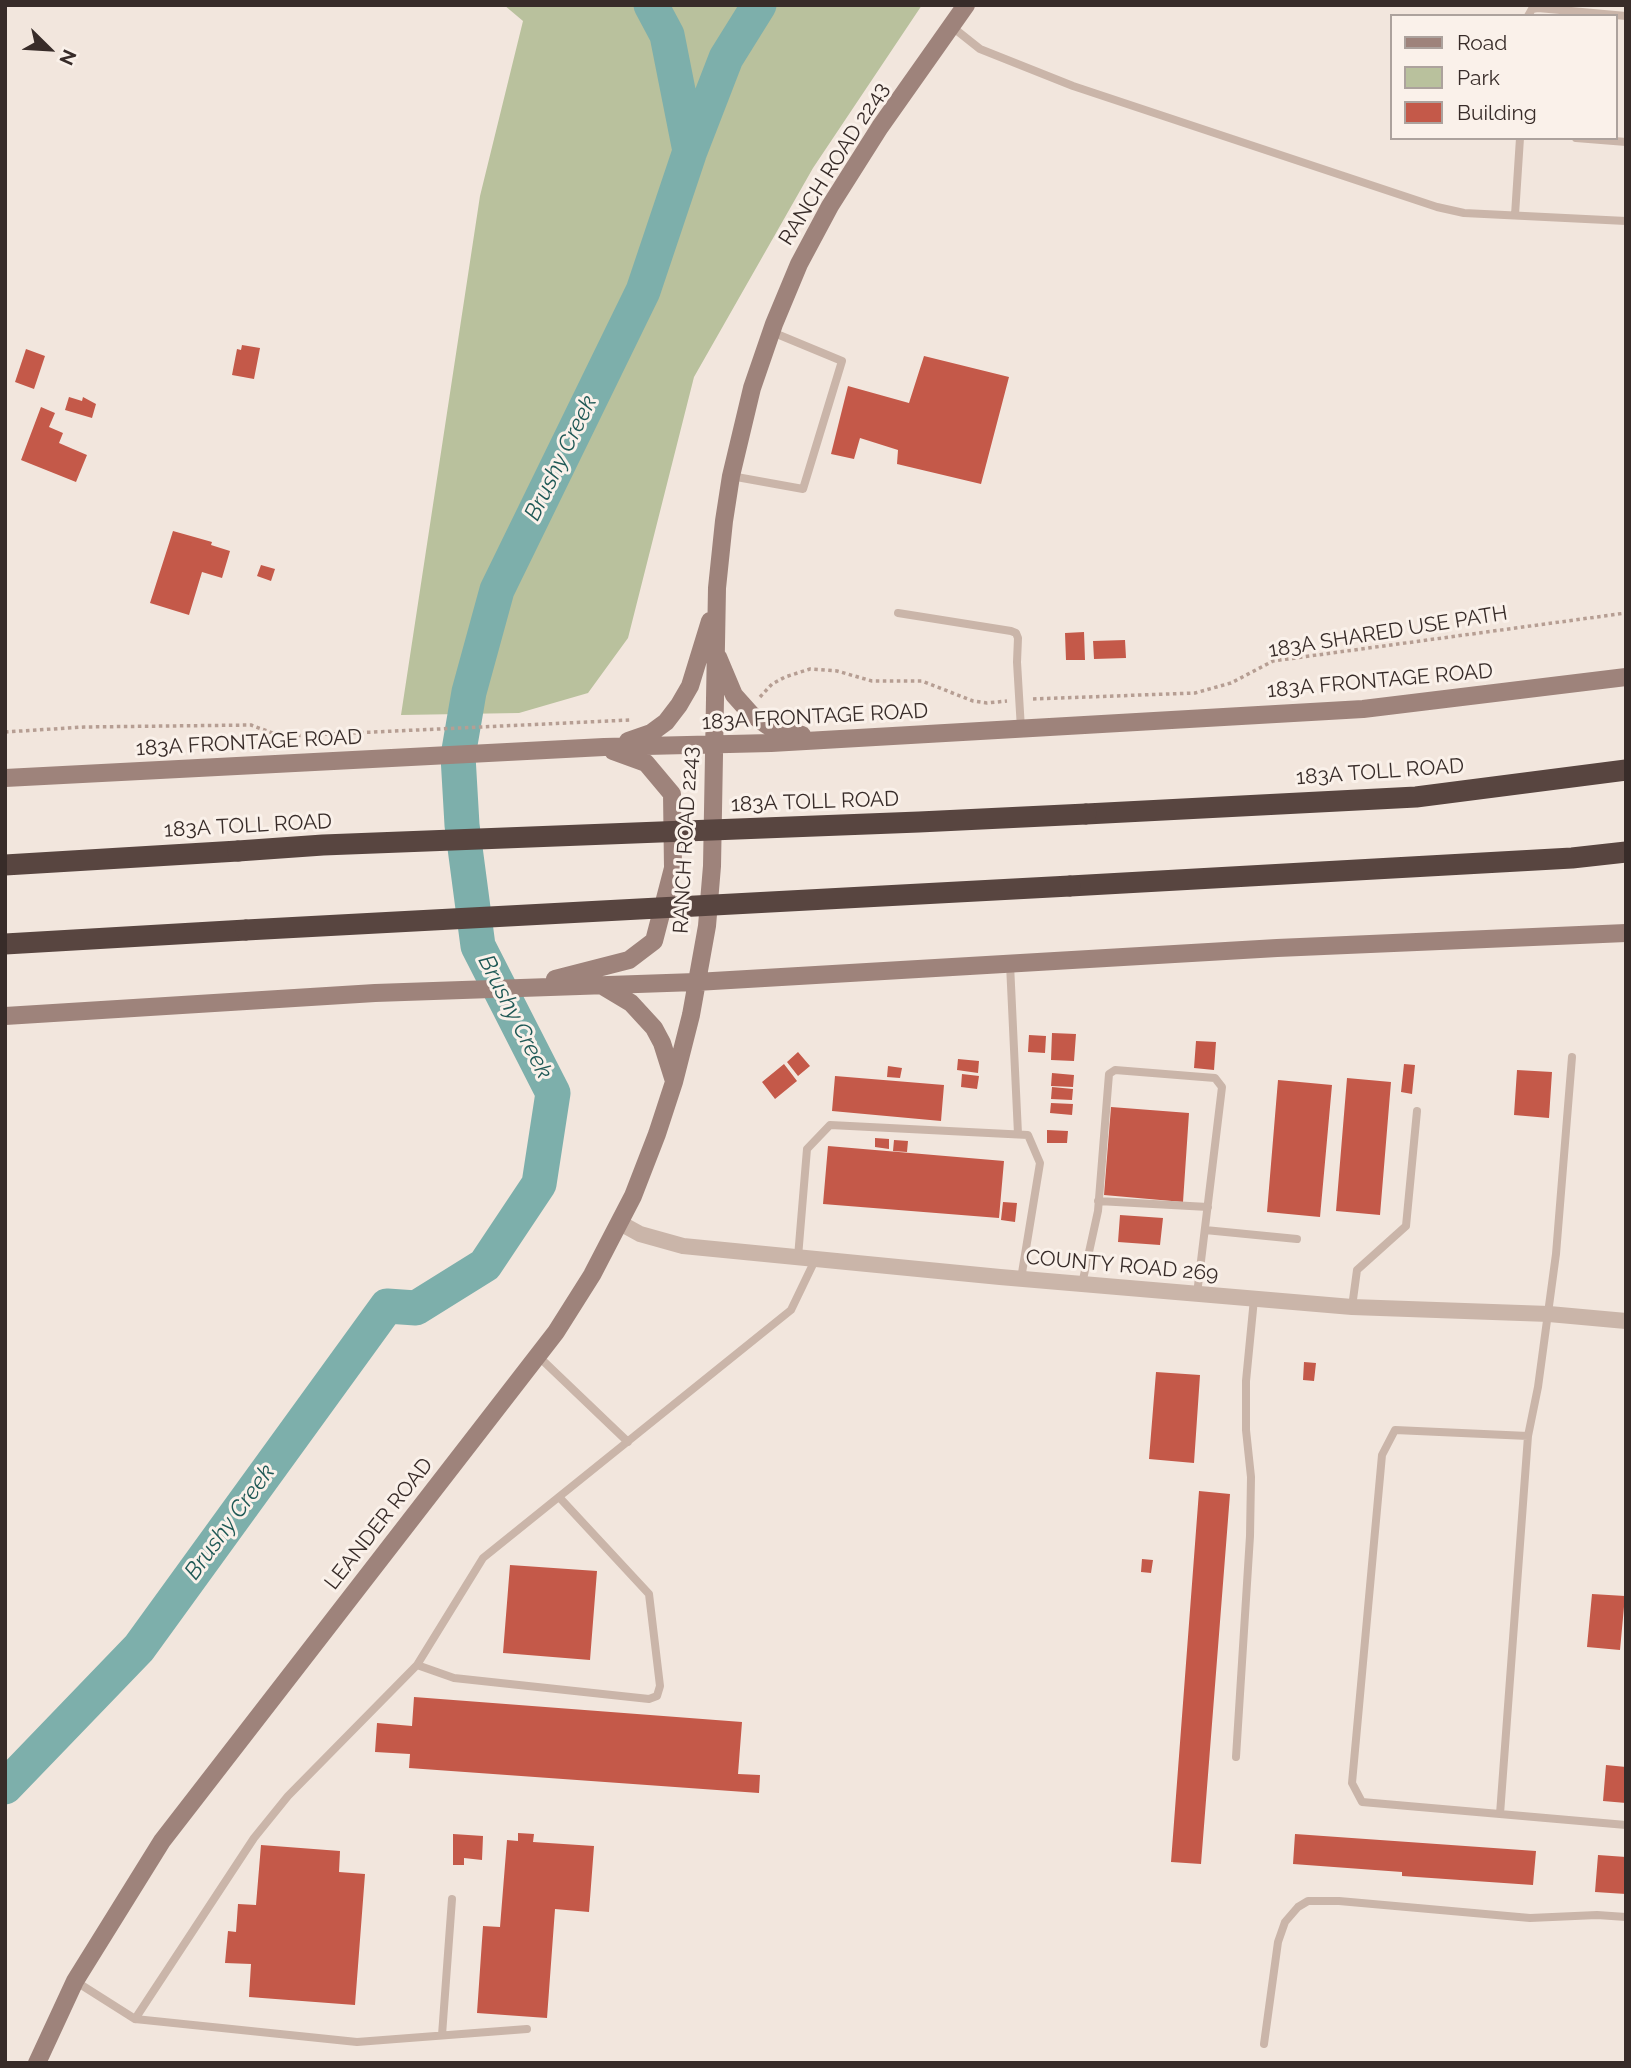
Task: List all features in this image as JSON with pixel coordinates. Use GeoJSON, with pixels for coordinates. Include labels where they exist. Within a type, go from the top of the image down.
{"type":"FeatureCollection","features":[{"type":"Feature","properties":{"kind":"highway","name":"183A TOLL ROAD"},"geometry":{"type":"LineString","coordinates":[[5,865],[323,845],[891,824],[1416,797],[1626,770]]}},
{"type":"Feature","properties":{"kind":"highway"},"geometry":{"type":"LineString","coordinates":[[5,944],[1572,858],[1626,852]]}},
{"type":"Feature","properties":{"kind":"main road","name":"RANCH ROAD 2243"},"geometry":{"type":"LineString","coordinates":[[696,982],[709,902],[716,599],[724,521],[752,388],[799,264],[830,206],[880,127],[966,5]]}},
{"type":"Feature","properties":{"kind":"main road"},"geometry":{"type":"LineString","coordinates":[[604,747],[651,733],[666,722],[677,708],[690,686],[716,599]]}},
{"type":"Feature","properties":{"kind":"main road"},"geometry":{"type":"LineString","coordinates":[[715,652],[734,695],[751,714],[768,726],[785,732],[833,740]]}},
{"type":"Feature","properties":{"kind":"main road","name":"183A FRONTAGE ROAD"},"geometry":{"type":"LineString","coordinates":[[5,778],[604,747],[833,740],[1363,709],[1626,677]]}},
{"type":"Feature","properties":{"kind":"main road"},"geometry":{"type":"LineString","coordinates":[[595,980],[654,941],[673,868],[672,794],[663,780],[646,763],[604,747]]}},
{"type":"Feature","properties":{"kind":"main road"},"geometry":{"type":"LineString","coordinates":[[5,1016],[375,993],[524,987],[595,980],[696,982],[1277,948],[1626,933]]}},
{"type":"Feature","properties":{"kind":"main road"},"geometry":{"type":"LineString","coordinates":[[595,980],[631,1003],[654,1028],[662,1043],[674,1082]]}},
{"type":"Feature","properties":{"kind":"main road","name":"LEANDER ROAD"},"geometry":{"type":"LineString","coordinates":[[37,2063],[75,1981],[162,1841],[556,1332],[592,1275],[620,1223],[657,1133],[674,1082],[696,982]]}},
{"type":"Feature","properties":{"kind":"street","name":"COUNTY ROAD 269"},"geometry":{"type":"LineString","coordinates":[[620,1223],[640,1234],[682,1246],[1021,1279],[1352,1307],[1549,1314],[1626,1321]]}},
{"type":"Feature","properties":{"kind":"lane"},"geometry":{"type":"LineString","coordinates":[[1529,14],[1532,9],[1538,8],[1604,14]]}},
{"type":"Feature","properties":{"kind":"lane"},"geometry":{"type":"LineString","coordinates":[[951,26],[980,49],[1073,86],[1437,208],[1464,213],[1626,221]]}},
{"type":"Feature","properties":{"kind":"lane"},"geometry":{"type":"LineString","coordinates":[[1515,215],[1520,140]]}},
{"type":"Feature","properties":{"kind":"lane"},"geometry":{"type":"LineString","coordinates":[[1601,140],[1626,142]]}},
{"type":"Feature","properties":{"kind":"lane"},"geometry":{"type":"LineString","coordinates":[[732,476],[803,489],[842,361],[772,332]]}},
{"type":"Feature","properties":{"kind":"lane"},"geometry":{"type":"LineString","coordinates":[[898,613],[1016,633],[1021,729]]}},
{"type":"Feature","properties":{"kind":"lane"},"geometry":{"type":"LineString","coordinates":[[1010,964],[1018,1134]]}},
{"type":"Feature","properties":{"kind":"lane"},"geometry":{"type":"LineString","coordinates":[[1500,1814],[1528,1436],[1549,1314],[1556,1254],[1572,1057]]}},
{"type":"Feature","properties":{"kind":"lane"},"geometry":{"type":"LineString","coordinates":[[1082,1284],[1098,1201],[1109,1074],[1115,1070],[1215,1078],[1222,1087],[1197,1294]]}},
{"type":"Feature","properties":{"kind":"lane"},"geometry":{"type":"LineString","coordinates":[[1352,1307],[1357,1270],[1406,1226],[1417,1111]]}},
{"type":"Feature","properties":{"kind":"lane"},"geometry":{"type":"LineString","coordinates":[[798,1257],[807,1149],[830,1125],[1018,1134],[1028,1135],[1040,1163],[1021,1279]]}},
{"type":"Feature","properties":{"kind":"lane"},"geometry":{"type":"LineString","coordinates":[[1098,1201],[1208,1207]]}},
{"type":"Feature","properties":{"kind":"lane"},"geometry":{"type":"LineString","coordinates":[[1205,1230],[1297,1239]]}},
{"type":"Feature","properties":{"kind":"lane"},"geometry":{"type":"LineString","coordinates":[[135,2019],[254,1838],[288,1797],[417,1665],[483,1558],[791,1310],[816,1258]]}},
{"type":"Feature","properties":{"kind":"lane"},"geometry":{"type":"LineString","coordinates":[[1236,1757],[1250,1536],[1251,1477],[1246,1430],[1246,1381],[1254,1299]]}},
{"type":"Feature","properties":{"kind":"lane"},"geometry":{"type":"LineString","coordinates":[[537,1355],[628,1441]]}},
{"type":"Feature","properties":{"kind":"lane"},"geometry":{"type":"LineString","coordinates":[[1528,1436],[1395,1430],[1382,1455],[1352,1783],[1362,1802],[1626,1825]]}},
{"type":"Feature","properties":{"kind":"lane"},"geometry":{"type":"LineString","coordinates":[[417,1665],[454,1678],[649,1699],[657,1696],[660,1686],[649,1594],[559,1497]]}},
{"type":"Feature","properties":{"kind":"lane"},"geometry":{"type":"LineString","coordinates":[[442,2035],[452,1899]]}},
{"type":"Feature","properties":{"kind":"lane"},"geometry":{"type":"LineString","coordinates":[[1264,2044],[1278,1942],[1285,1922],[1308,1900],[1530,1918],[1597,1915],[1626,1917]]}},
{"type":"Feature","properties":{"kind":"lane"},"geometry":{"type":"LineString","coordinates":[[75,1981],[135,2019],[357,2042],[527,2029]]}},
{"type":"Feature","properties":{"kind":"path","name":"183A SHARED USE PATH"},"geometry":{"type":"LineString","coordinates":[[755,701],[772,684],[810,669],[837,671],[872,681],[922,681],[973,701],[986,703],[1195,693],[1231,683],[1273,661],[1626,613]]}},
{"type":"Feature","properties":{"kind":"path"},"geometry":{"type":"LineString","coordinates":[[5,732],[84,727],[251,724],[275,734],[289,736],[634,719]]}},
{"type":"Feature","properties":{"kind":"green space"},"geometry":{"type":"Polygon","coordinates":[[[504,5],[922,5],[813,168],[694,377],[628,638],[588,693],[519,713],[401,715],[480,196],[523,21],[504,5]]]}},
{"type":"Feature","properties":{"kind":"building"},"geometry":{"type":"Polygon","coordinates":[[[242,345],[260,348],[254,379],[232,375],[237,349],[241,350],[242,345]]]}},
{"type":"Feature","properties":{"kind":"building"},"geometry":{"type":"Polygon","coordinates":[[[26,349],[45,356],[34,389],[15,382],[26,349]]]}},
{"type":"Feature","properties":{"kind":"building"},"geometry":{"type":"Polygon","coordinates":[[[924,356],[1009,377],[981,484],[897,464],[898,450],[860,438],[854,459],[831,454],[848,386],[909,403],[924,356]]]}},
{"type":"Feature","properties":{"kind":"building"},"geometry":{"type":"Polygon","coordinates":[[[69,397],[82,401],[83,397],[96,404],[92,418],[65,410],[69,397]]]}},
{"type":"Feature","properties":{"kind":"building"},"geometry":{"type":"Polygon","coordinates":[[[41,407],[55,413],[49,427],[63,433],[59,443],[87,455],[76,482],[21,460],[41,407]]]}},
{"type":"Feature","properties":{"kind":"building"},"geometry":{"type":"Polygon","coordinates":[[[173,531],[212,542],[211,545],[230,551],[222,578],[202,572],[189,615],[150,603],[173,531]]]}},
{"type":"Feature","properties":{"kind":"building"},"geometry":{"type":"Polygon","coordinates":[[[261,565],[275,569],[271,581],[257,576],[261,565]]]}},
{"type":"Feature","properties":{"kind":"building"},"geometry":{"type":"Polygon","coordinates":[[[1084,632],[1085,660],[1066,660],[1065,633],[1084,632]]]}},
{"type":"Feature","properties":{"kind":"building"},"geometry":{"type":"Polygon","coordinates":[[[1125,640],[1126,658],[1094,659],[1093,641],[1125,640]]]}},
{"type":"Feature","properties":{"kind":"building"},"geometry":{"type":"Polygon","coordinates":[[[1052,1033],[1076,1034],[1074,1061],[1051,1060],[1052,1033]]]}},
{"type":"Feature","properties":{"kind":"building"},"geometry":{"type":"Polygon","coordinates":[[[1029,1035],[1046,1036],[1045,1053],[1028,1052],[1029,1035]]]}},
{"type":"Feature","properties":{"kind":"building"},"geometry":{"type":"Polygon","coordinates":[[[1196,1041],[1216,1042],[1214,1070],[1194,1068],[1196,1041]]]}},
{"type":"Feature","properties":{"kind":"building"},"geometry":{"type":"Polygon","coordinates":[[[798,1052],[810,1066],[798,1076],[787,1062],[798,1052]]]}},
{"type":"Feature","properties":{"kind":"building"},"geometry":{"type":"Polygon","coordinates":[[[958,1059],[979,1061],[978,1073],[957,1070],[958,1059]]]}},
{"type":"Feature","properties":{"kind":"building"},"geometry":{"type":"Polygon","coordinates":[[[784,1064],[797,1081],[775,1099],[762,1082],[784,1064]]]}},
{"type":"Feature","properties":{"kind":"building"},"geometry":{"type":"Polygon","coordinates":[[[1404,1064],[1415,1065],[1412,1094],[1401,1092],[1404,1064]]]}},
{"type":"Feature","properties":{"kind":"building"},"geometry":{"type":"Polygon","coordinates":[[[888,1066],[902,1068],[900,1078],[887,1077],[888,1066]]]}},
{"type":"Feature","properties":{"kind":"building"},"geometry":{"type":"Polygon","coordinates":[[[1517,1070],[1552,1072],[1549,1118],[1514,1115],[1517,1070]]]}},
{"type":"Feature","properties":{"kind":"building"},"geometry":{"type":"Polygon","coordinates":[[[1052,1073],[1074,1075],[1073,1087],[1051,1086],[1052,1073]]]}},
{"type":"Feature","properties":{"kind":"building"},"geometry":{"type":"Polygon","coordinates":[[[962,1074],[979,1076],[977,1089],[961,1087],[962,1074]]]}},
{"type":"Feature","properties":{"kind":"building"},"geometry":{"type":"Polygon","coordinates":[[[835,1076],[944,1085],[941,1121],[832,1111],[835,1076]]]}},
{"type":"Feature","properties":{"kind":"building"},"geometry":{"type":"Polygon","coordinates":[[[1347,1078],[1391,1082],[1380,1215],[1336,1211],[1347,1078]]]}},
{"type":"Feature","properties":{"kind":"building"},"geometry":{"type":"Polygon","coordinates":[[[1278,1080],[1332,1085],[1320,1217],[1267,1212],[1278,1080]]]}},
{"type":"Feature","properties":{"kind":"building"},"geometry":{"type":"Polygon","coordinates":[[[1052,1087],[1073,1089],[1072,1100],[1051,1099],[1052,1087]]]}},
{"type":"Feature","properties":{"kind":"building"},"geometry":{"type":"Polygon","coordinates":[[[1051,1103],[1073,1104],[1072,1115],[1050,1113],[1051,1103]]]}},
{"type":"Feature","properties":{"kind":"building"},"geometry":{"type":"Polygon","coordinates":[[[1111,1107],[1189,1113],[1183,1202],[1104,1195],[1111,1107]]]}},
{"type":"Feature","properties":{"kind":"building"},"geometry":{"type":"Polygon","coordinates":[[[1047,1130],[1068,1131],[1067,1143],[1047,1143],[1047,1130]]]}},
{"type":"Feature","properties":{"kind":"building"},"geometry":{"type":"Polygon","coordinates":[[[875,1138],[889,1139],[889,1149],[875,1147],[875,1138]]]}},
{"type":"Feature","properties":{"kind":"building"},"geometry":{"type":"Polygon","coordinates":[[[894,1140],[908,1141],[907,1152],[893,1151],[894,1140]]]}},
{"type":"Feature","properties":{"kind":"building"},"geometry":{"type":"Polygon","coordinates":[[[828,1146],[1004,1161],[999,1218],[823,1204],[828,1146]]]}},
{"type":"Feature","properties":{"kind":"building"},"geometry":{"type":"Polygon","coordinates":[[[1003,1202],[1017,1203],[1015,1222],[1001,1220],[1003,1202]]]}},
{"type":"Feature","properties":{"kind":"building"},"geometry":{"type":"Polygon","coordinates":[[[1120,1215],[1163,1218],[1160,1245],[1118,1242],[1120,1215]]]}},
{"type":"Feature","properties":{"kind":"building"},"geometry":{"type":"Polygon","coordinates":[[[1304,1362],[1316,1363],[1314,1381],[1303,1380],[1304,1362]]]}},
{"type":"Feature","properties":{"kind":"building"},"geometry":{"type":"Polygon","coordinates":[[[1156,1372],[1200,1375],[1194,1463],[1149,1459],[1156,1372]]]}},
{"type":"Feature","properties":{"kind":"building"},"geometry":{"type":"Polygon","coordinates":[[[1199,1491],[1230,1494],[1201,1864],[1171,1862],[1199,1491]]]}},
{"type":"Feature","properties":{"kind":"building"},"geometry":{"type":"Polygon","coordinates":[[[1142,1559],[1153,1560],[1151,1573],[1141,1572],[1142,1559]]]}},
{"type":"Feature","properties":{"kind":"building"},"geometry":{"type":"Polygon","coordinates":[[[510,1565],[597,1571],[590,1660],[503,1653],[510,1565]]]}},
{"type":"Feature","properties":{"kind":"building"},"geometry":{"type":"Polygon","coordinates":[[[1592,1594],[1625,1596],[1620,1650],[1587,1647],[1592,1594]]]}},
{"type":"Feature","properties":{"kind":"building"},"geometry":{"type":"Polygon","coordinates":[[[414,1697],[742,1722],[738,1774],[760,1775],[759,1793],[409,1768],[410,1754],[375,1752],[377,1723],[412,1726],[414,1697]]]}},
{"type":"Feature","properties":{"kind":"building"},"geometry":{"type":"Polygon","coordinates":[[[1606,1765],[1626,1767],[1626,1803],[1603,1801],[1606,1765]]]}},
{"type":"Feature","properties":{"kind":"building"},"geometry":{"type":"Polygon","coordinates":[[[518,1833],[534,1834],[533,1842],[594,1846],[589,1912],[555,1909],[547,2018],[477,2013],[483,1926],[500,1927],[507,1840],[518,1841],[518,1833]]]}},
{"type":"Feature","properties":{"kind":"building"},"geometry":{"type":"Polygon","coordinates":[[[453,1834],[483,1836],[482,1860],[464,1858],[464,1865],[453,1865],[453,1834]]]}},
{"type":"Feature","properties":{"kind":"building"},"geometry":{"type":"Polygon","coordinates":[[[1295,1834],[1536,1851],[1533,1885],[1402,1876],[1402,1872],[1293,1864],[1295,1834]]]}},
{"type":"Feature","properties":{"kind":"building"},"geometry":{"type":"Polygon","coordinates":[[[261,1845],[340,1851],[339,1872],[365,1874],[355,2005],[249,1997],[251,1964],[225,1963],[228,1931],[236,1932],[238,1904],[256,1905],[261,1845]]]}},
{"type":"Feature","properties":{"kind":"building"},"geometry":{"type":"Polygon","coordinates":[[[1598,1855],[1626,1857],[1626,1894],[1595,1892],[1598,1855]]]}},
{"type":"Feature","properties":{"kind":"waterway"},"geometry":{"type":"LineString","coordinates":[[651,5],[667,35],[690,151]]}},
{"type":"Feature","properties":{"kind":"waterway","name":"Brushy Creek"},"geometry":{"type":"LineString","coordinates":[[5,1787],[139,1648],[387,1306],[416,1308],[485,1265],[539,1184],[553,1093],[478,946],[462,825],[458,756],[469,692],[497,590],[643,291],[690,151],[726,58],[759,5]]}}]}
